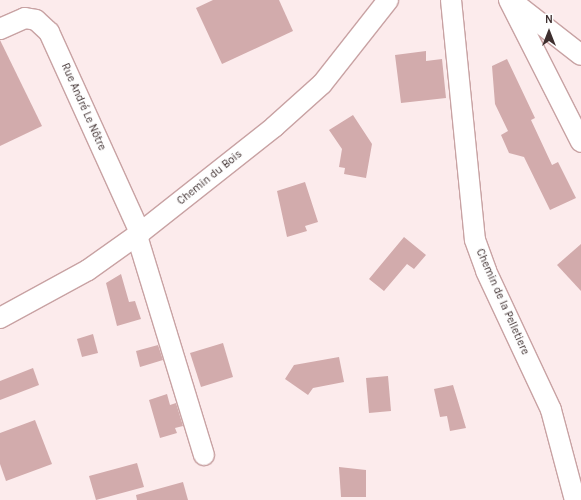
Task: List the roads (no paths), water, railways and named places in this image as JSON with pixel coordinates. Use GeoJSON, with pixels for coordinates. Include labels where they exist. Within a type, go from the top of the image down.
{"type":"FeatureCollection","features":[{"type":"Feature","properties":{"kind":"street","name":"Chemin du Bois"},"geometry":{"type":"LineString","coordinates":[[0,318],[88,270],[139,235],[322,84],[388,0]]}},
{"type":"Feature","properties":{"kind":"street","name":"Chemin de la Pelletiere"},"geometry":{"type":"LineString","coordinates":[[452,0],[475,240],[551,410],[575,500]]}},
{"type":"Feature","properties":{"kind":"street"},"geometry":{"type":"LineString","coordinates":[[509,0],[581,55]]}},
{"type":"Feature","properties":{"kind":"street"},"geometry":{"type":"LineString","coordinates":[[509,0],[581,142]]}},
{"type":"Feature","properties":{"kind":"street","name":"Rue André Le Nôtre"},"geometry":{"type":"LineString","coordinates":[[0,29],[25,18],[36,20],[50,32],[139,235],[204,455]]}}]}
